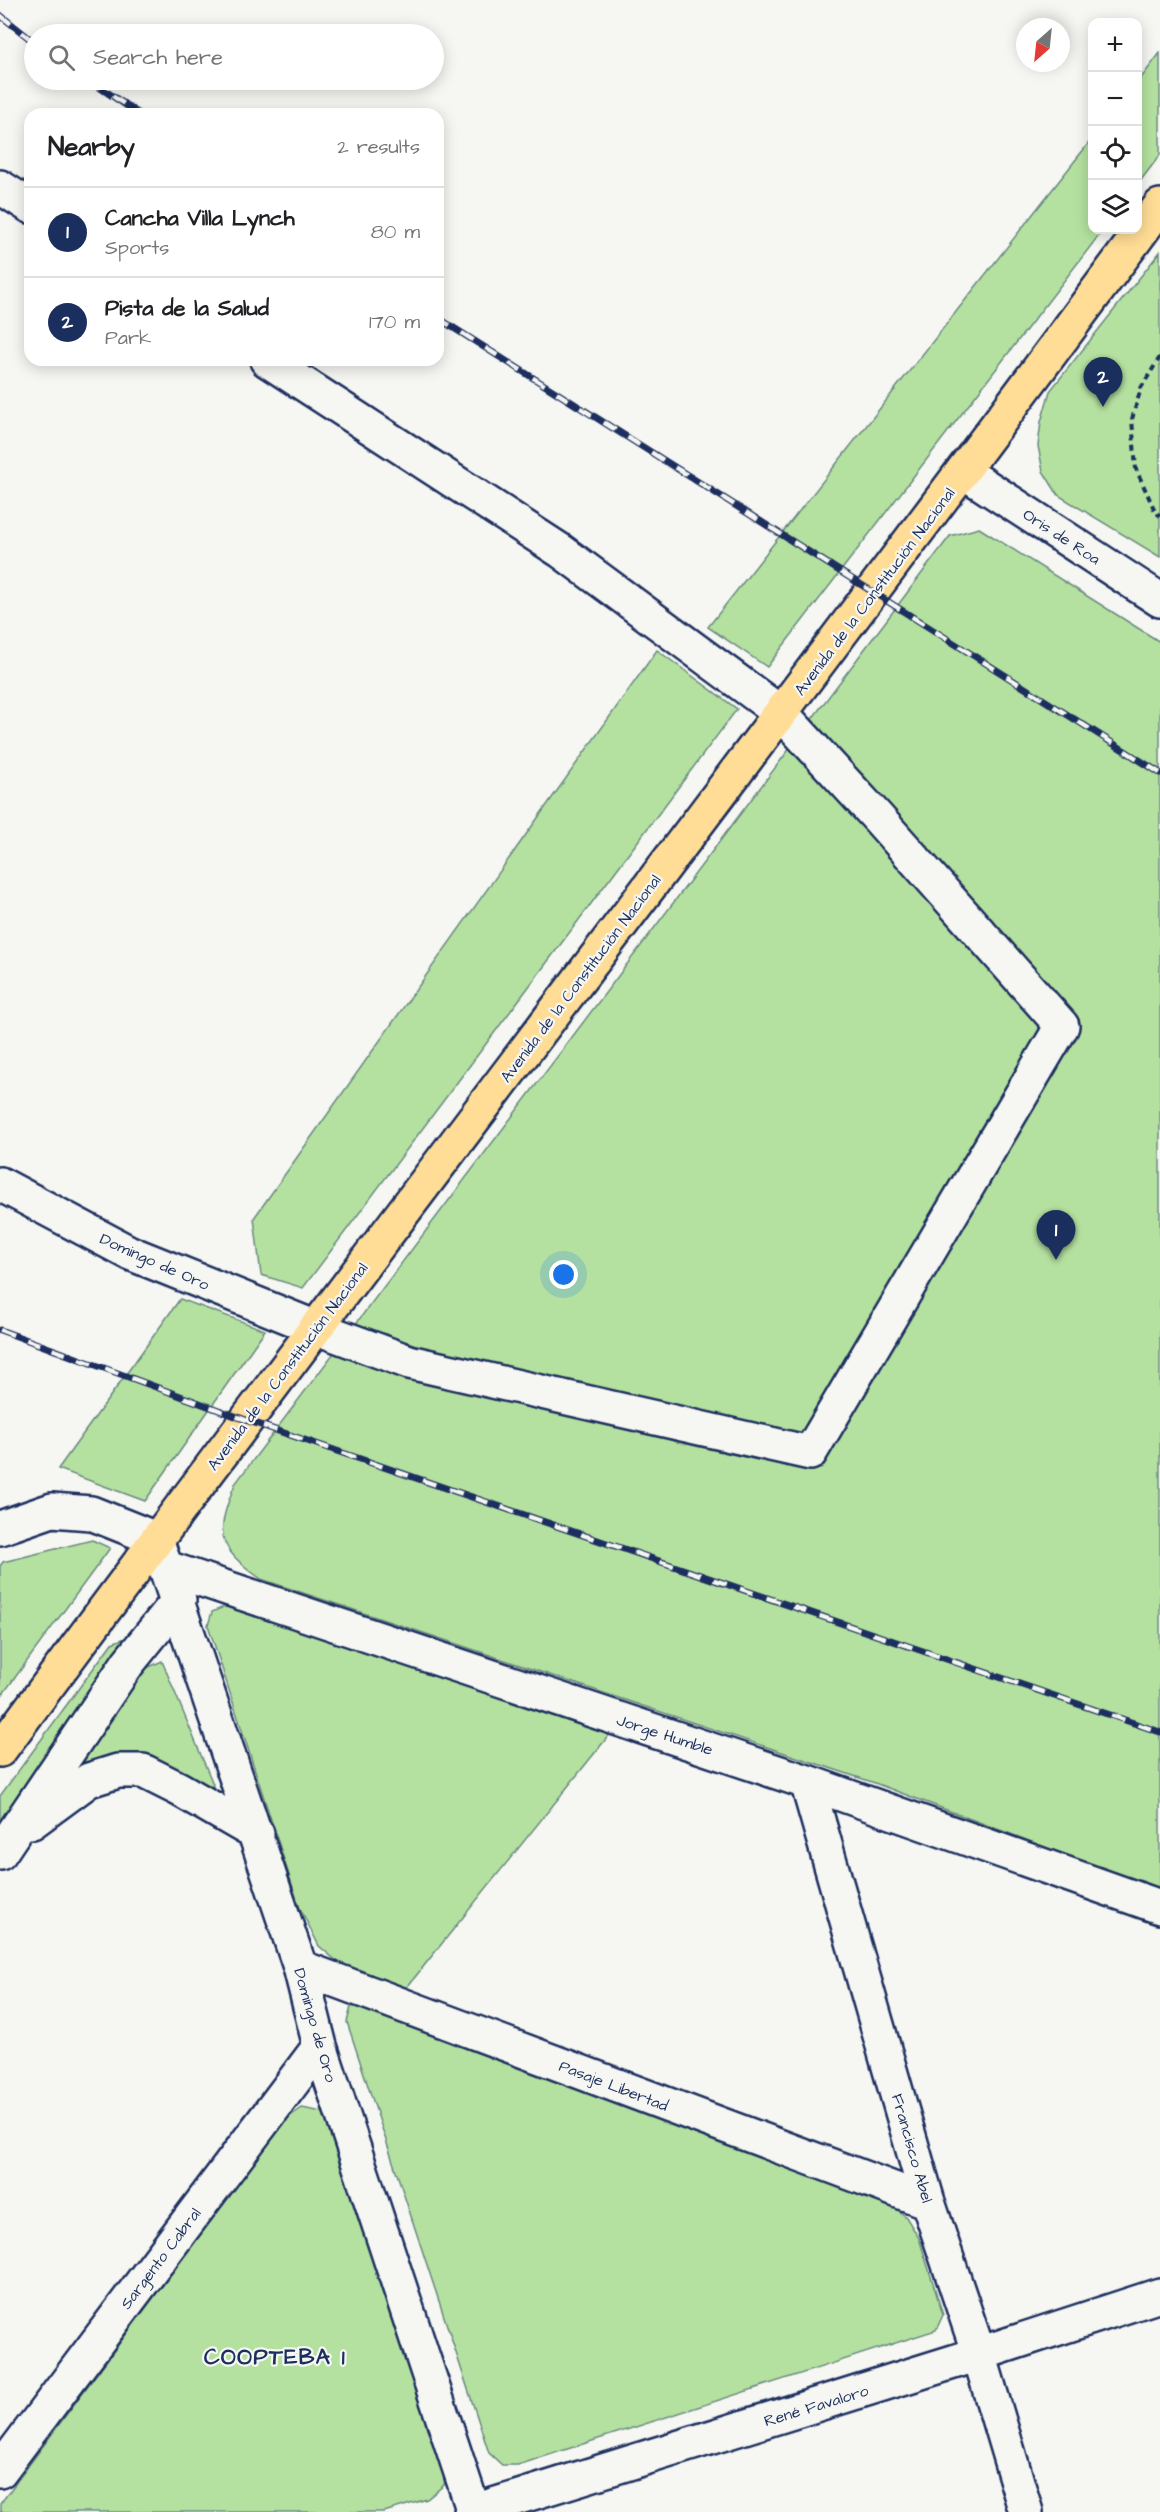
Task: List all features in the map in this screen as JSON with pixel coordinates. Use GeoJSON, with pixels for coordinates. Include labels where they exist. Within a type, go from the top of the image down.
{"type":"FeatureCollection","features":[{"type":"Feature","properties":{"kind":"main road","name":"Avenida de la Constitución Nacional"},"geometry":{"type":"LineString","coordinates":[[0,1750],[162,1554],[314,1327],[782,714],[1160,206]]}},
{"type":"Feature","properties":{"kind":"street"},"geometry":{"type":"LineString","coordinates":[[0,187],[24,202]]}},
{"type":"Feature","properties":{"kind":"street"},"geometry":{"type":"LineString","coordinates":[[276,366],[561,551],[782,714]]}},
{"type":"Feature","properties":{"kind":"street","name":"Oris de Roa"},"geometry":{"type":"LineString","coordinates":[[964,472],[1160,600]]}},
{"type":"Feature","properties":{"kind":"street","name":"Domingo de Oro"},"geometry":{"type":"LineString","coordinates":[[0,1184],[130,1254],[409,1362],[810,1453],[1062,1026],[877,817],[782,714]]}},
{"type":"Feature","properties":{"kind":"street","name":"Jorge Humble"},"geometry":{"type":"LineString","coordinates":[[0,1528],[52,1510],[91,1512],[162,1554],[1160,1907]]}},
{"type":"Feature","properties":{"kind":"street","name":"Domingo de Oro"},"geometry":{"type":"LineString","coordinates":[[162,1554],[257,1834],[300,1967],[320,2046],[473,2512]]}},
{"type":"Feature","properties":{"kind":"street"},"geometry":{"type":"LineString","coordinates":[[6,1844],[128,1663],[179,1600]]}},
{"type":"Feature","properties":{"kind":"street"},"geometry":{"type":"LineString","coordinates":[[6,1844],[89,1780],[118,1771],[143,1771],[257,1834]]}},
{"type":"Feature","properties":{"kind":"street","name":"Francisco Abel"},"geometry":{"type":"LineString","coordinates":[[807,1782],[928,2202],[979,2354],[1026,2512]]}},
{"type":"Feature","properties":{"kind":"street","name":"Pasaje Libertad"},"geometry":{"type":"LineString","coordinates":[[300,1967],[928,2202]]}},
{"type":"Feature","properties":{"kind":"street","name":"Sargento Cabral"},"geometry":{"type":"LineString","coordinates":[[0,2471],[320,2046]]}},
{"type":"Feature","properties":{"kind":"street","name":"René Favaloro"},"geometry":{"type":"LineString","coordinates":[[473,2512],[1160,2295]]}},
{"type":"Feature","properties":{"kind":"path"},"geometry":{"type":"LineString","coordinates":[[1160,357],[1141,388],[1132,419],[1136,469],[1155,511],[1160,516]]}},
{"type":"Feature","properties":{"kind":"green space"},"geometry":{"type":"Polygon","coordinates":[[[1160,53],[1160,155],[1142,179],[1142,126],[1142,77],[1160,53]]]}},
{"type":"Feature","properties":{"kind":"green space"},"geometry":{"type":"Polygon","coordinates":[[[1088,144],[1088,234],[1100,234],[767,667],[708,627],[1088,144]]]}},
{"type":"Feature","properties":{"kind":"green space"},"geometry":{"type":"Polygon","coordinates":[[[1160,252],[1160,557],[1058,495],[1043,471],[1038,446],[1041,422],[1050,391],[1160,252]]]}},
{"type":"Feature","properties":{"kind":"green space"},"geometry":{"type":"Polygon","coordinates":[[[979,528],[1160,642],[1160,1890],[872,1782],[261,1579],[235,1557],[224,1538],[224,1516],[235,1484],[950,536],[979,528]]]}},
{"type":"Feature","properties":{"kind":"green space"},"geometry":{"type":"Polygon","coordinates":[[[657,650],[737,709],[303,1288],[261,1275],[254,1218],[657,650]]]}},
{"type":"Feature","properties":{"kind":"green space"},"geometry":{"type":"Polygon","coordinates":[[[180,1299],[265,1330],[145,1501],[58,1469],[180,1299]]]}},
{"type":"Feature","properties":{"kind":"green space"},"geometry":{"type":"Polygon","coordinates":[[[92,1540],[110,1548],[0,1698],[0,1566],[3,1562],[92,1540]]]}},
{"type":"Feature","properties":{"kind":"green space"},"geometry":{"type":"Polygon","coordinates":[[[226,1606],[610,1734],[403,1992],[351,1973],[319,1946],[299,1906],[208,1625],[212,1612],[226,1606]]]}},
{"type":"Feature","properties":{"kind":"green space"},"geometry":{"type":"Polygon","coordinates":[[[142,1632],[0,1829],[0,1796],[112,1643],[142,1632]]]}},
{"type":"Feature","properties":{"kind":"green space"},"geometry":{"type":"Polygon","coordinates":[[[162,1661],[213,1784],[212,1796],[180,1777],[63,1789],[140,1671],[162,1661]]]}},
{"type":"Feature","properties":{"kind":"green space"},"geometry":{"type":"Polygon","coordinates":[[[365,2004],[887,2201],[906,2217],[919,2238],[943,2315],[936,2330],[518,2465],[502,2465],[489,2453],[347,2022],[351,2007],[365,2004]]]}},
{"type":"Feature","properties":{"kind":"green space"},"geometry":{"type":"Polygon","coordinates":[[[302,2108],[322,2112],[335,2128],[448,2463],[444,2485],[427,2499],[384,2512],[0,2512],[0,2504],[286,2119],[302,2108]]]}},
{"type":"Feature","properties":{"kind":"railway"},"geometry":{"type":"LineString","coordinates":[[0,15],[24,34]]}},
{"type":"Feature","properties":{"kind":"railway"},"geometry":{"type":"LineString","coordinates":[[104,90],[130,108]]}},
{"type":"Feature","properties":{"kind":"railway"},"geometry":{"type":"LineString","coordinates":[[444,322],[1160,773]]}},
{"type":"Feature","properties":{"kind":"railway"},"geometry":{"type":"LineString","coordinates":[[0,1330],[246,1420],[1160,1732]]}},
{"type":"Feature","properties":{"kind":"place","name":"Pista de la Salud"},"geometry":{"type":"Point","coordinates":[1103,407]}},
{"type":"Feature","properties":{"kind":"place","name":"Cancha Villa Lynch"},"geometry":{"type":"Point","coordinates":[1056,1260]}},
{"type":"Feature","properties":{"kind":"district","name":"COOPTEBA 1"},"geometry":{"type":"Point","coordinates":[275,2356]}}]}
